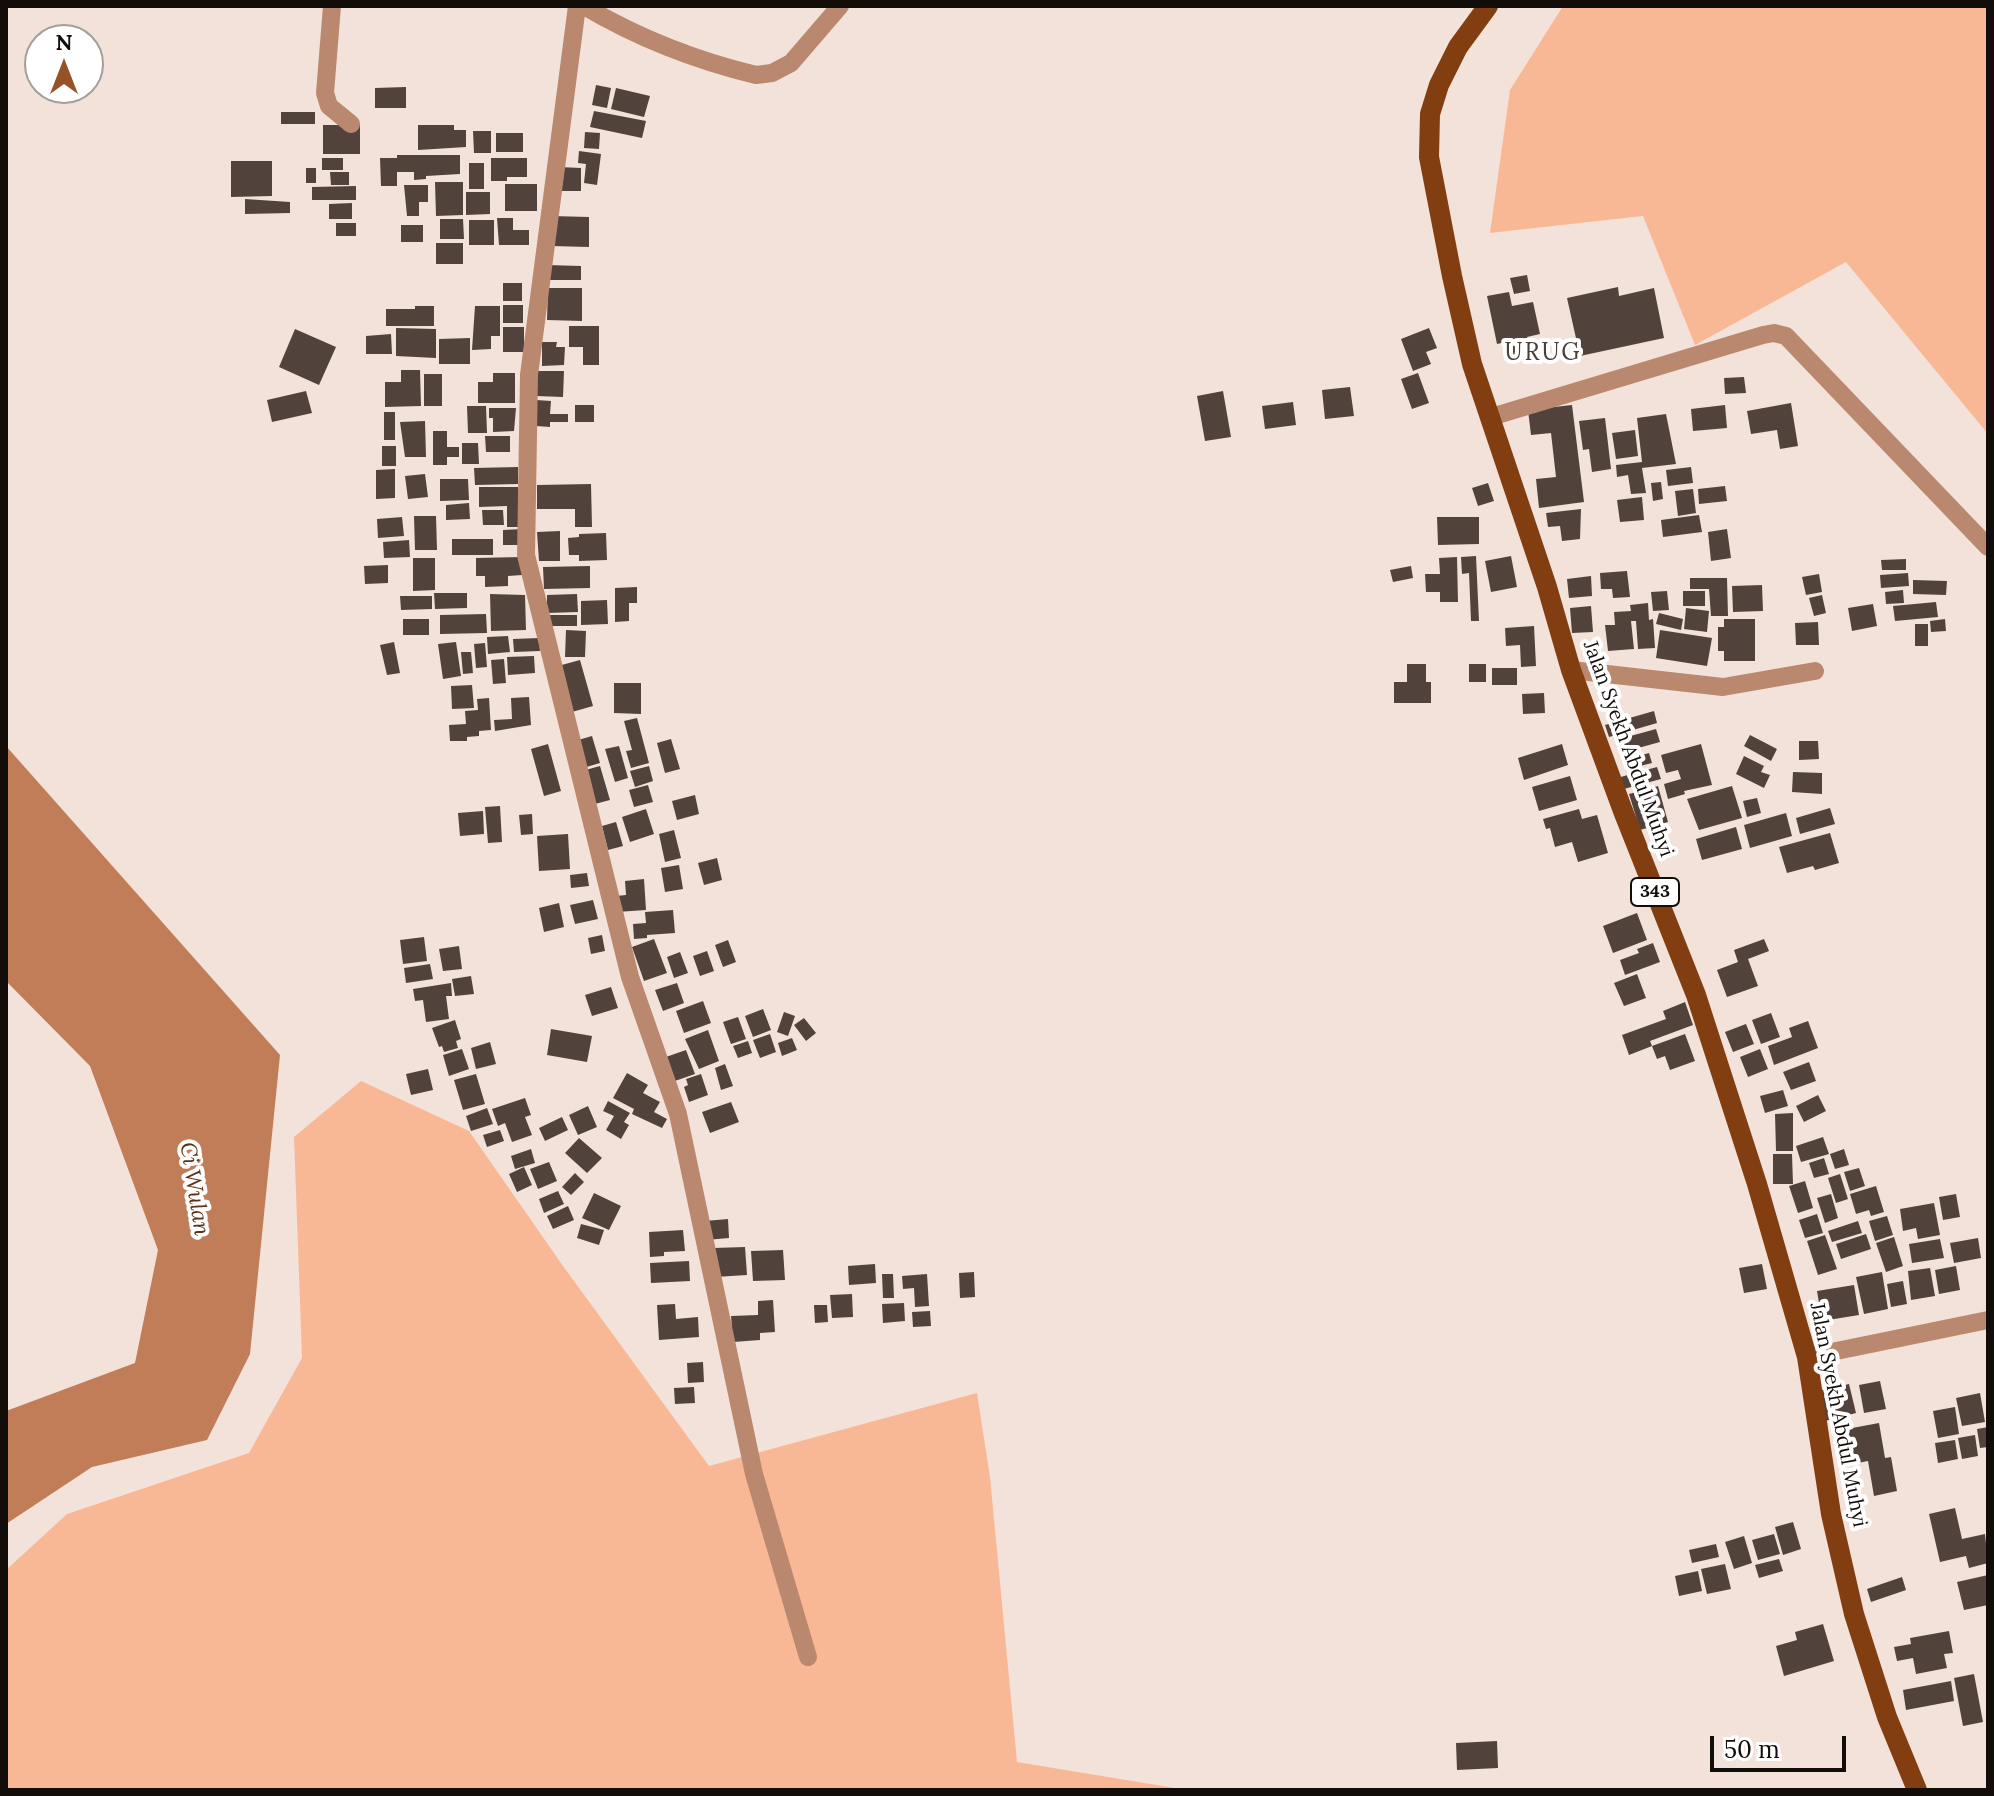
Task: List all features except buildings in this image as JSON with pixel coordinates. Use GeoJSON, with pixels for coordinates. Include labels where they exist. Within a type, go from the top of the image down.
{"type":"FeatureCollection","features":[{"type":"Feature","properties":{"kind":"main road","name":"Jalan Syekh Abdul Muhyi"},"geometry":{"type":"LineString","coordinates":[[1488,6],[1458,47],[1439,85],[1430,114],[1429,157],[1472,364],[1547,587],[1571,670],[1696,995],[1782,1263],[1807,1357],[1831,1514],[1854,1614],[1887,1717],[1917,1790]]}},
{"type":"Feature","properties":{"kind":"street"},"geometry":{"type":"LineString","coordinates":[[332,6],[325,93],[329,106],[351,124]]}},
{"type":"Feature","properties":{"kind":"street"},"geometry":{"type":"LineString","coordinates":[[577,6],[529,375],[526,555],[630,977],[678,1114],[754,1474],[808,1657]]}},
{"type":"Feature","properties":{"kind":"street"},"geometry":{"type":"LineString","coordinates":[[584,6],[624,30],[656,44],[756,75],[772,73],[791,63],[840,6]]}},
{"type":"Feature","properties":{"kind":"street"},"geometry":{"type":"LineString","coordinates":[[1491,417],[1763,335],[1774,333],[1786,336],[1988,547]]}},
{"type":"Feature","properties":{"kind":"street"},"geometry":{"type":"LineString","coordinates":[[1571,670],[1723,687],[1815,671]]}},
{"type":"Feature","properties":{"kind":"street"},"geometry":{"type":"LineString","coordinates":[[1807,1357],[1988,1320]]}},
{"type":"Feature","properties":{"kind":"shaded area"},"geometry":{"type":"Polygon","coordinates":[[[1563,6],[1988,6],[1988,434],[1846,262],[1695,345],[1643,216],[1490,233],[1510,90],[1563,6]]]}},
{"type":"Feature","properties":{"kind":"shaded area"},"geometry":{"type":"Polygon","coordinates":[[[361,1081],[469,1131],[709,1466],[977,1393],[990,1477],[1017,1762],[1187,1790],[6,1790],[6,1570],[67,1514],[249,1453],[302,1358],[294,1137],[361,1081]]]}},
{"type":"Feature","properties":{"kind":"water","name":"Ci Wulan"},"geometry":{"type":"Polygon","coordinates":[[[6,746],[280,1055],[250,1354],[207,1440],[92,1467],[6,1524],[6,1411],[135,1363],[158,1250],[90,1066],[6,981],[6,746]]]}},
{"type":"Feature","properties":{"kind":"district","name":"URUG"},"geometry":{"type":"Point","coordinates":[1543,353]}}]}
